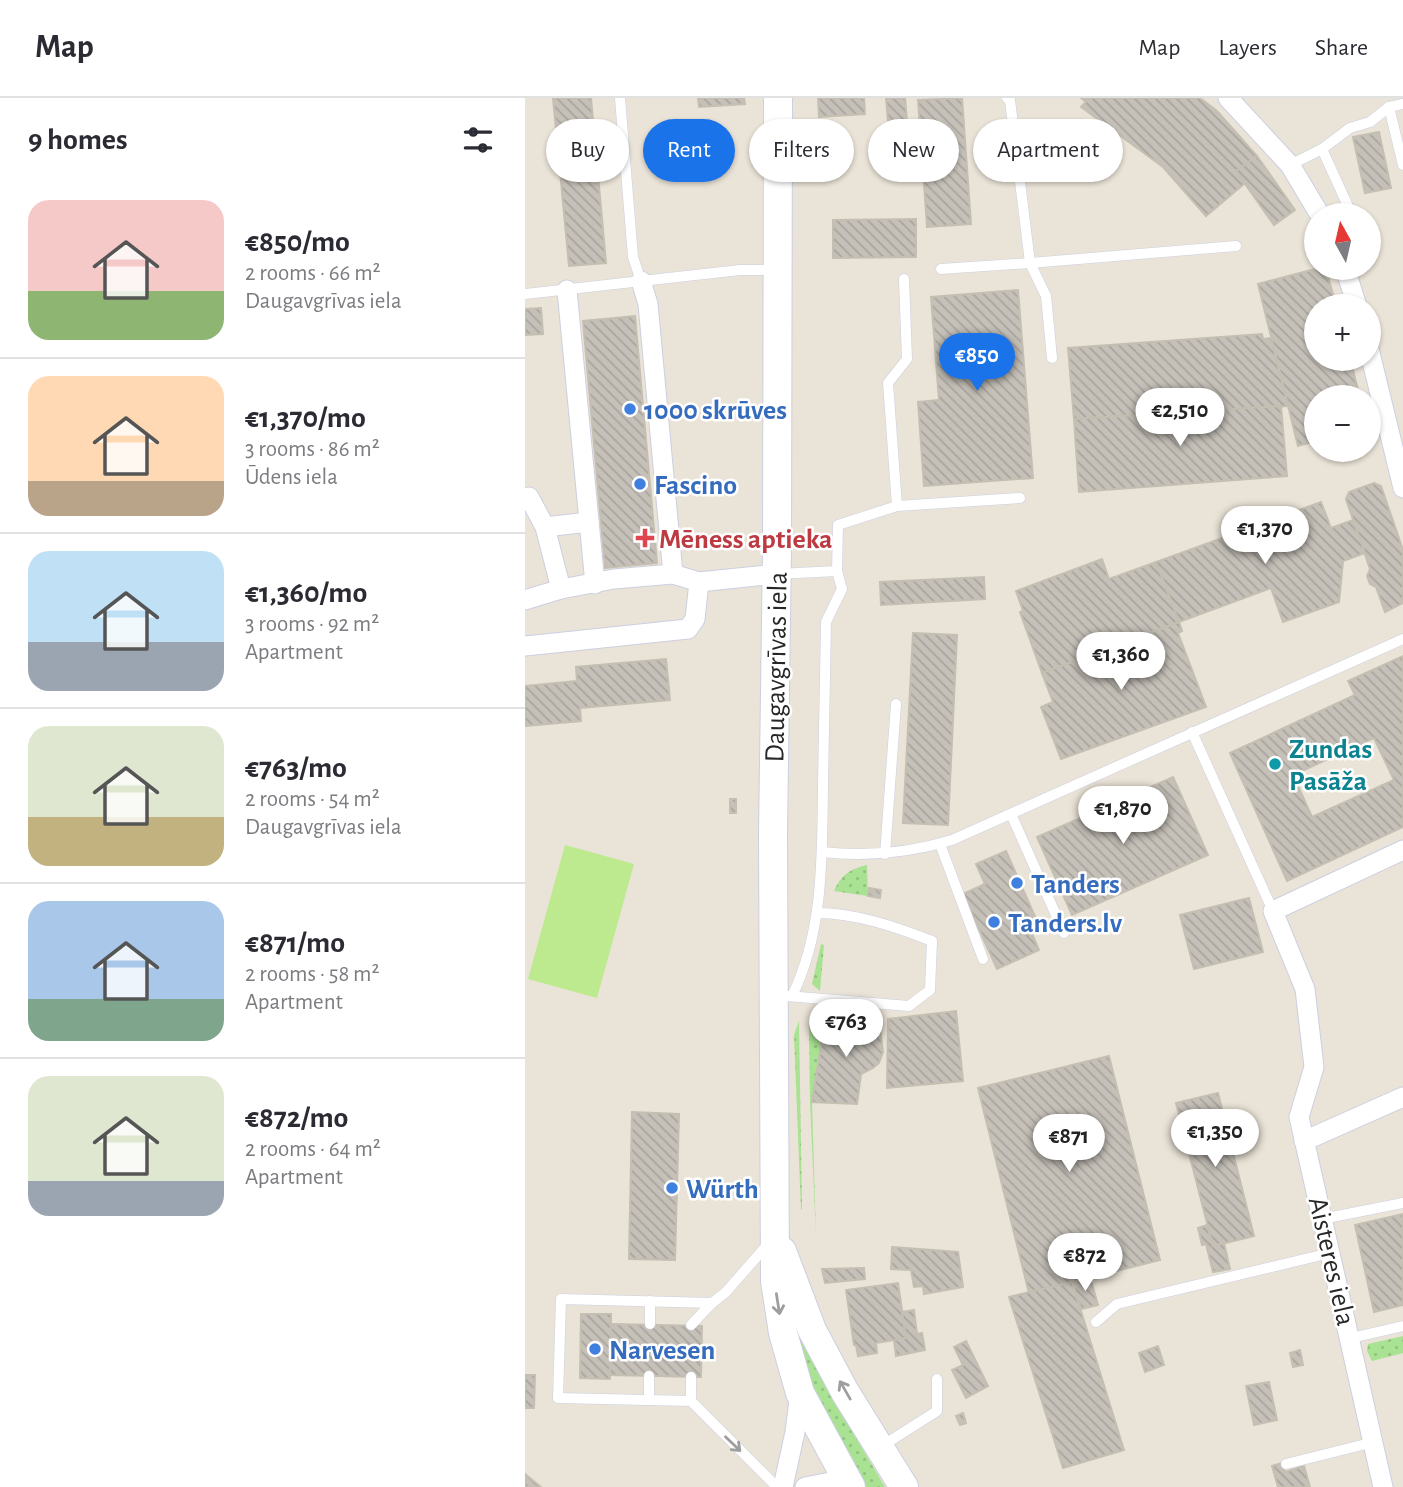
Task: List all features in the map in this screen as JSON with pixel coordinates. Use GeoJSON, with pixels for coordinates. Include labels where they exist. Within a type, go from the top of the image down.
{"type":"FeatureCollection","features":[{"type":"Feature","properties":{"kind":"main road","name":"Daugavgrīvas iela"},"geometry":{"type":"LineString","coordinates":[[778,98],[776,574],[782,995],[775,1281],[781,1320],[800,1393],[848,1483]]}},
{"type":"Feature","properties":{"kind":"main road","name":"Daugavgrīvas iela"},"geometry":{"type":"LineString","coordinates":[[776,1236],[812,1330],[845,1392],[904,1487]]}},
{"type":"Feature","properties":{"kind":"street"},"geometry":{"type":"LineString","coordinates":[[1228,98],[1290,165],[1313,203]]}},
{"type":"Feature","properties":{"kind":"street"},"geometry":{"type":"LineString","coordinates":[[641,281],[648,304],[673,574]]}},
{"type":"Feature","properties":{"kind":"street"},"geometry":{"type":"LineString","coordinates":[[568,290],[595,584]]}},
{"type":"Feature","properties":{"kind":"street"},"geometry":{"type":"LineString","coordinates":[[1374,371],[1403,488]]}},
{"type":"Feature","properties":{"kind":"street"},"geometry":{"type":"LineString","coordinates":[[525,498],[529,497],[545,527],[561,589]]}},
{"type":"Feature","properties":{"kind":"street"},"geometry":{"type":"LineString","coordinates":[[545,527],[589,522]]}},
{"type":"Feature","properties":{"kind":"street"},"geometry":{"type":"LineString","coordinates":[[525,600],[561,589],[614,579],[673,574],[699,582],[776,574]]}},
{"type":"Feature","properties":{"kind":"street"},"geometry":{"type":"LineString","coordinates":[[525,646],[688,629],[695,619],[699,582]]}},
{"type":"Feature","properties":{"kind":"street"},"geometry":{"type":"LineString","coordinates":[[1273,911],[1403,850]]}},
{"type":"Feature","properties":{"kind":"street","name":"Aisteres iela"},"geometry":{"type":"LineString","coordinates":[[1273,911],[1305,989],[1314,1066],[1299,1117],[1375,1442],[1383,1487]]}},
{"type":"Feature","properties":{"kind":"street"},"geometry":{"type":"LineString","coordinates":[[1304,1142],[1403,1097]]}},
{"type":"Feature","properties":{"kind":"street"},"geometry":{"type":"LineString","coordinates":[[783,1487],[800,1393]]}},
{"type":"Feature","properties":{"kind":"street"},"geometry":{"type":"LineString","coordinates":[[805,1487],[848,1483]]}},
{"type":"Feature","properties":{"kind":"lane"},"geometry":{"type":"LineString","coordinates":[[620,98],[633,257],[641,281]]}},
{"type":"Feature","properties":{"kind":"lane"},"geometry":{"type":"LineString","coordinates":[[1007,98],[1010,100],[1030,263],[1046,296],[1052,358]]}},
{"type":"Feature","properties":{"kind":"lane"},"geometry":{"type":"LineString","coordinates":[[1290,165],[1322,149],[1350,128],[1370,122],[1388,107],[1403,104]]}},
{"type":"Feature","properties":{"kind":"lane"},"geometry":{"type":"LineString","coordinates":[[1388,107],[1403,165]]}},
{"type":"Feature","properties":{"kind":"lane"},"geometry":{"type":"LineString","coordinates":[[1322,149],[1347,203]]}},
{"type":"Feature","properties":{"kind":"lane"},"geometry":{"type":"LineString","coordinates":[[941,270],[1236,246]]}},
{"type":"Feature","properties":{"kind":"lane"},"geometry":{"type":"LineString","coordinates":[[525,294],[740,270],[778,270]]}},
{"type":"Feature","properties":{"kind":"lane"},"geometry":{"type":"LineString","coordinates":[[897,506],[888,383],[907,359],[904,279]]}},
{"type":"Feature","properties":{"kind":"lane"},"geometry":{"type":"LineString","coordinates":[[782,995],[800,979],[817,912],[822,852],[826,622],[842,589],[837,570],[838,525],[897,506],[1020,498]]}},
{"type":"Feature","properties":{"kind":"lane"},"geometry":{"type":"LineString","coordinates":[[776,574],[837,570]]}},
{"type":"Feature","properties":{"kind":"lane"},"geometry":{"type":"LineString","coordinates":[[822,852],[857,856],[885,855],[940,844],[1403,639]]}},
{"type":"Feature","properties":{"kind":"lane"},"geometry":{"type":"LineString","coordinates":[[885,855],[896,704]]}},
{"type":"Feature","properties":{"kind":"lane"},"geometry":{"type":"LineString","coordinates":[[1192,732],[1273,911]]}},
{"type":"Feature","properties":{"kind":"lane"},"geometry":{"type":"LineString","coordinates":[[1011,814],[1064,933]]}},
{"type":"Feature","properties":{"kind":"lane"},"geometry":{"type":"LineString","coordinates":[[940,844],[983,959]]}},
{"type":"Feature","properties":{"kind":"lane"},"geometry":{"type":"LineString","coordinates":[[782,995],[909,1006],[930,990],[932,941],[899,928],[834,913],[817,912]]}},
{"type":"Feature","properties":{"kind":"lane"},"geometry":{"type":"LineString","coordinates":[[1322,1219],[1403,1203]]}},
{"type":"Feature","properties":{"kind":"lane"},"geometry":{"type":"LineString","coordinates":[[691,1325],[726,1292],[776,1236]]}},
{"type":"Feature","properties":{"kind":"lane"},"geometry":{"type":"LineString","coordinates":[[1096,1322],[1117,1304],[1330,1253]]}},
{"type":"Feature","properties":{"kind":"lane"},"geometry":{"type":"LineString","coordinates":[[712,1303],[561,1299],[558,1398],[691,1401],[777,1487]]}},
{"type":"Feature","properties":{"kind":"lane"},"geometry":{"type":"LineString","coordinates":[[650,1301],[650,1324]]}},
{"type":"Feature","properties":{"kind":"lane"},"geometry":{"type":"LineString","coordinates":[[1351,1338],[1403,1326]]}},
{"type":"Feature","properties":{"kind":"lane"},"geometry":{"type":"LineString","coordinates":[[649,1376],[649,1400]]}},
{"type":"Feature","properties":{"kind":"lane"},"geometry":{"type":"LineString","coordinates":[[691,1377],[691,1401]]}},
{"type":"Feature","properties":{"kind":"lane"},"geometry":{"type":"LineString","coordinates":[[880,1448],[937,1411],[937,1379]]}},
{"type":"Feature","properties":{"kind":"lane"},"geometry":{"type":"LineString","coordinates":[[1286,1464],[1375,1442]]}},
{"type":"Feature","properties":{"kind":"green space"},"geometry":{"type":"Polygon","coordinates":[[[565,845],[634,864],[597,998],[528,979],[565,845]]]}},
{"type":"Feature","properties":{"kind":"green space"},"geometry":{"type":"Polygon","coordinates":[[[867,865],[868,896],[834,891],[847,874],[867,865]]]}},
{"type":"Feature","properties":{"kind":"green space"},"geometry":{"type":"Polygon","coordinates":[[[821,944],[824,945],[820,991],[812,984],[821,944]]]}},
{"type":"Feature","properties":{"kind":"green space"},"geometry":{"type":"Polygon","coordinates":[[[825,1020],[812,1102],[816,1237],[809,1027],[812,1021],[825,1020]]]}},
{"type":"Feature","properties":{"kind":"green space"},"geometry":{"type":"Polygon","coordinates":[[[799,1021],[802,1209],[801,1210],[794,1035],[799,1021]]]}},
{"type":"Feature","properties":{"kind":"green space"},"geometry":{"type":"Polygon","coordinates":[[[792,1300],[825,1385],[885,1487],[862,1487],[839,1442],[817,1396],[800,1349],[792,1300]]]}},
{"type":"Feature","properties":{"kind":"green space"},"geometry":{"type":"Polygon","coordinates":[[[1403,1336],[1403,1353],[1372,1361],[1367,1351],[1368,1344],[1403,1336]]]}},
{"type":"Feature","properties":{"kind":"building"},"geometry":{"type":"Polygon","coordinates":[[[553,98],[591,98],[593,119],[555,119],[553,98]]]}},
{"type":"Feature","properties":{"kind":"building"},"geometry":{"type":"Polygon","coordinates":[[[698,98],[744,98],[745,104],[699,107],[698,98]]]}},
{"type":"Feature","properties":{"kind":"building"},"geometry":{"type":"Polygon","coordinates":[[[818,98],[864,98],[865,114],[819,117],[818,98]]]}},
{"type":"Feature","properties":{"kind":"building"},"geometry":{"type":"Polygon","coordinates":[[[886,98],[905,98],[907,119],[888,119],[886,98]]]}},
{"type":"Feature","properties":{"kind":"building"},"geometry":{"type":"Polygon","coordinates":[[[962,98],[971,224],[927,227],[924,182],[959,182],[959,119],[919,119],[918,100],[962,98]]]}},
{"type":"Feature","properties":{"kind":"building"},"geometry":{"type":"Polygon","coordinates":[[[1081,98],[1200,98],[1217,111],[1257,156],[1236,171],[1245,183],[1206,216],[1163,167],[1123,138],[1123,119],[1097,119],[1081,107],[1086,102],[1081,98]]]}},
{"type":"Feature","properties":{"kind":"building"},"geometry":{"type":"Polygon","coordinates":[[[1379,132],[1391,188],[1365,193],[1353,137],[1379,132]]]}},
{"type":"Feature","properties":{"kind":"building"},"geometry":{"type":"Polygon","coordinates":[[[1257,156],[1295,210],[1274,225],[1236,171],[1257,156]]]}},
{"type":"Feature","properties":{"kind":"building"},"geometry":{"type":"Polygon","coordinates":[[[561,182],[599,182],[606,263],[569,266],[561,182]]]}},
{"type":"Feature","properties":{"kind":"building"},"geometry":{"type":"Polygon","coordinates":[[[916,219],[916,257],[833,258],[833,220],[916,219]]]}},
{"type":"Feature","properties":{"kind":"building"},"geometry":{"type":"Polygon","coordinates":[[[1304,272],[1304,280],[1329,280],[1333,294],[1304,294],[1304,371],[1353,371],[1357,385],[1304,385],[1304,444],[1298,446],[1258,284],[1304,272]]]}},
{"type":"Feature","properties":{"kind":"building"},"geometry":{"type":"Polygon","coordinates":[[[1018,290],[1033,478],[924,486],[918,402],[939,400],[931,297],[1018,290]]]}},
{"type":"Feature","properties":{"kind":"building"},"geometry":{"type":"Polygon","coordinates":[[[541,308],[543,334],[525,335],[525,309],[541,308]]]}},
{"type":"Feature","properties":{"kind":"building"},"geometry":{"type":"Polygon","coordinates":[[[635,316],[657,563],[605,568],[583,321],[635,316]]]}},
{"type":"Feature","properties":{"kind":"building"},"geometry":{"type":"Polygon","coordinates":[[[1262,334],[1263,339],[1271,338],[1288,406],[1074,419],[1068,348],[1262,334]]]}},
{"type":"Feature","properties":{"kind":"building"},"geometry":{"type":"Polygon","coordinates":[[[1281,406],[1287,476],[1079,492],[1074,419],[1281,406]]]}},
{"type":"Feature","properties":{"kind":"building"},"geometry":{"type":"Polygon","coordinates":[[[1374,483],[1381,486],[1403,550],[1403,603],[1385,612],[1376,587],[1370,584],[1367,576],[1370,569],[1346,499],[1349,492],[1374,483]]]}},
{"type":"Feature","properties":{"kind":"building"},"geometry":{"type":"Polygon","coordinates":[[[1321,502],[1331,528],[1353,520],[1365,553],[1343,561],[1339,602],[1283,622],[1271,588],[1179,622],[1156,562],[1321,502]]]}},
{"type":"Feature","properties":{"kind":"building"},"geometry":{"type":"Polygon","coordinates":[[[1102,559],[1109,579],[1156,562],[1179,622],[1042,673],[1020,612],[1023,611],[1016,591],[1102,559]]]}},
{"type":"Feature","properties":{"kind":"building"},"geometry":{"type":"Polygon","coordinates":[[[984,577],[985,599],[881,605],[880,582],[984,577]]]}},
{"type":"Feature","properties":{"kind":"building"},"geometry":{"type":"Polygon","coordinates":[[[1179,622],[1182,631],[1178,633],[1206,707],[1061,759],[1041,707],[1053,702],[1042,673],[1179,622]]]}},
{"type":"Feature","properties":{"kind":"building"},"geometry":{"type":"Polygon","coordinates":[[[913,633],[957,635],[948,825],[903,823],[913,633]]]}},
{"type":"Feature","properties":{"kind":"building","name":"Zundas Pasāža"},"geometry":{"type":"Polygon","coordinates":[[[1403,656],[1403,827],[1287,881],[1230,753],[1355,695],[1348,681],[1403,656]],[[1374,738],[1293,775],[1312,817],[1394,780],[1374,738]]]}},
{"type":"Feature","properties":{"kind":"building"},"geometry":{"type":"Polygon","coordinates":[[[666,659],[670,700],[580,708],[581,721],[525,726],[525,686],[577,681],[576,667],[666,659]]]}},
{"type":"Feature","properties":{"kind":"building"},"geometry":{"type":"Polygon","coordinates":[[[1173,777],[1208,855],[1072,915],[1037,837],[1173,777]]]}},
{"type":"Feature","properties":{"kind":"building"},"geometry":{"type":"Polygon","coordinates":[[[730,799],[736,799],[736,813],[730,813],[730,799]]]}},
{"type":"Feature","properties":{"kind":"building"},"geometry":{"type":"Polygon","coordinates":[[[1006,851],[1041,930],[1032,934],[1039,950],[997,969],[963,894],[985,884],[976,864],[1006,851]]]}},
{"type":"Feature","properties":{"kind":"building"},"geometry":{"type":"Polygon","coordinates":[[[869,888],[881,890],[880,898],[868,896],[869,888]]]}},
{"type":"Feature","properties":{"kind":"building"},"geometry":{"type":"Polygon","coordinates":[[[1249,898],[1263,952],[1194,969],[1180,915],[1249,898]]]}},
{"type":"Feature","properties":{"kind":"building"},"geometry":{"type":"Polygon","coordinates":[[[956,1011],[963,1081],[887,1088],[888,1019],[956,1011]]]}},
{"type":"Feature","properties":{"kind":"building"},"geometry":{"type":"Polygon","coordinates":[[[849,1014],[859,1014],[880,1029],[883,1052],[879,1063],[861,1074],[857,1104],[812,1102],[825,1020],[847,1024],[849,1014]]]}},
{"type":"Feature","properties":{"kind":"building"},"geometry":{"type":"Polygon","coordinates":[[[1109,1056],[1160,1260],[1029,1293],[978,1088],[1109,1056]]]}},
{"type":"Feature","properties":{"kind":"building"},"geometry":{"type":"Polygon","coordinates":[[[1218,1093],[1254,1236],[1213,1246],[1176,1103],[1218,1093]]]}},
{"type":"Feature","properties":{"kind":"building"},"geometry":{"type":"Polygon","coordinates":[[[632,1112],[679,1114],[675,1260],[629,1259],[632,1112]]]}},
{"type":"Feature","properties":{"kind":"building"},"geometry":{"type":"Polygon","coordinates":[[[1403,1214],[1403,1305],[1374,1312],[1355,1225],[1403,1214]]]}},
{"type":"Feature","properties":{"kind":"building"},"geometry":{"type":"Polygon","coordinates":[[[1207,1225],[1213,1246],[1224,1243],[1230,1269],[1213,1272],[1206,1244],[1202,1245],[1198,1228],[1207,1225]]]}},
{"type":"Feature","properties":{"kind":"building"},"geometry":{"type":"Polygon","coordinates":[[[892,1247],[958,1252],[963,1287],[924,1294],[923,1286],[914,1287],[911,1270],[891,1269],[892,1247]]]}},
{"type":"Feature","properties":{"kind":"building"},"geometry":{"type":"Polygon","coordinates":[[[864,1268],[865,1279],[825,1283],[822,1269],[864,1268]]]}},
{"type":"Feature","properties":{"kind":"building"},"geometry":{"type":"Polygon","coordinates":[[[1090,1277],[1098,1305],[1081,1309],[1072,1282],[1090,1277]]]}},
{"type":"Feature","properties":{"kind":"building"},"geometry":{"type":"Polygon","coordinates":[[[1072,1282],[1124,1450],[1063,1468],[1009,1297],[1072,1282]]]}},
{"type":"Feature","properties":{"kind":"building"},"geometry":{"type":"Polygon","coordinates":[[[898,1283],[906,1338],[876,1343],[877,1353],[858,1356],[846,1290],[898,1283]]]}},
{"type":"Feature","properties":{"kind":"building"},"geometry":{"type":"Polygon","coordinates":[[[914,1310],[917,1334],[922,1333],[925,1350],[896,1356],[894,1340],[906,1338],[902,1312],[914,1310]]]}},
{"type":"Feature","properties":{"kind":"building","name":"Narvesen"},"geometry":{"type":"Polygon","coordinates":[[[581,1314],[611,1314],[610,1379],[580,1378],[581,1314]]]}},
{"type":"Feature","properties":{"kind":"building"},"geometry":{"type":"Polygon","coordinates":[[[611,1324],[702,1326],[701,1377],[610,1375],[611,1324]]]}},
{"type":"Feature","properties":{"kind":"building"},"geometry":{"type":"Polygon","coordinates":[[[966,1341],[988,1386],[966,1398],[952,1370],[963,1365],[954,1347],[966,1341]]]}},
{"type":"Feature","properties":{"kind":"building"},"geometry":{"type":"Polygon","coordinates":[[[1158,1346],[1164,1365],[1145,1372],[1139,1353],[1158,1346]]]}},
{"type":"Feature","properties":{"kind":"building"},"geometry":{"type":"Polygon","coordinates":[[[1300,1350],[1303,1365],[1293,1367],[1290,1353],[1300,1350]]]}},
{"type":"Feature","properties":{"kind":"building"},"geometry":{"type":"Polygon","coordinates":[[[525,1375],[535,1375],[534,1408],[525,1408],[525,1375]]]}},
{"type":"Feature","properties":{"kind":"building"},"geometry":{"type":"Polygon","coordinates":[[[1269,1382],[1277,1420],[1254,1425],[1246,1386],[1269,1382]]]}},
{"type":"Feature","properties":{"kind":"building"},"geometry":{"type":"Polygon","coordinates":[[[963,1413],[966,1423],[960,1425],[956,1416],[963,1413]]]}},
{"type":"Feature","properties":{"kind":"building"},"geometry":{"type":"Polygon","coordinates":[[[1282,1463],[1285,1472],[1304,1466],[1310,1487],[1278,1487],[1272,1466],[1282,1463]]]}},
{"type":"Feature","properties":{"kind":"building"},"geometry":{"type":"Polygon","coordinates":[[[525,1474],[541,1487],[525,1487],[525,1474]]]}},
{"type":"Feature","properties":{"kind":"place","name":"1000 skrūves"},"geometry":{"type":"Point","coordinates":[630,409]}},
{"type":"Feature","properties":{"kind":"place","name":"Fascino"},"geometry":{"type":"Point","coordinates":[640,484]}},
{"type":"Feature","properties":{"kind":"place","name":"Mēness aptieka"},"geometry":{"type":"Point","coordinates":[645,538]}},
{"type":"Feature","properties":{"kind":"place","name":"Zundas Pasāža"},"geometry":{"type":"Point","coordinates":[1275,764]}},
{"type":"Feature","properties":{"kind":"place","name":"Tanders"},"geometry":{"type":"Point","coordinates":[1017,883]}},
{"type":"Feature","properties":{"kind":"place","name":"Tanders.lv"},"geometry":{"type":"Point","coordinates":[994,922]}},
{"type":"Feature","properties":{"kind":"place","name":"Würth"},"geometry":{"type":"Point","coordinates":[672,1188]}},
{"type":"Feature","properties":{"kind":"place","name":"Narvesen"},"geometry":{"type":"Point","coordinates":[595,1349]}}]}
